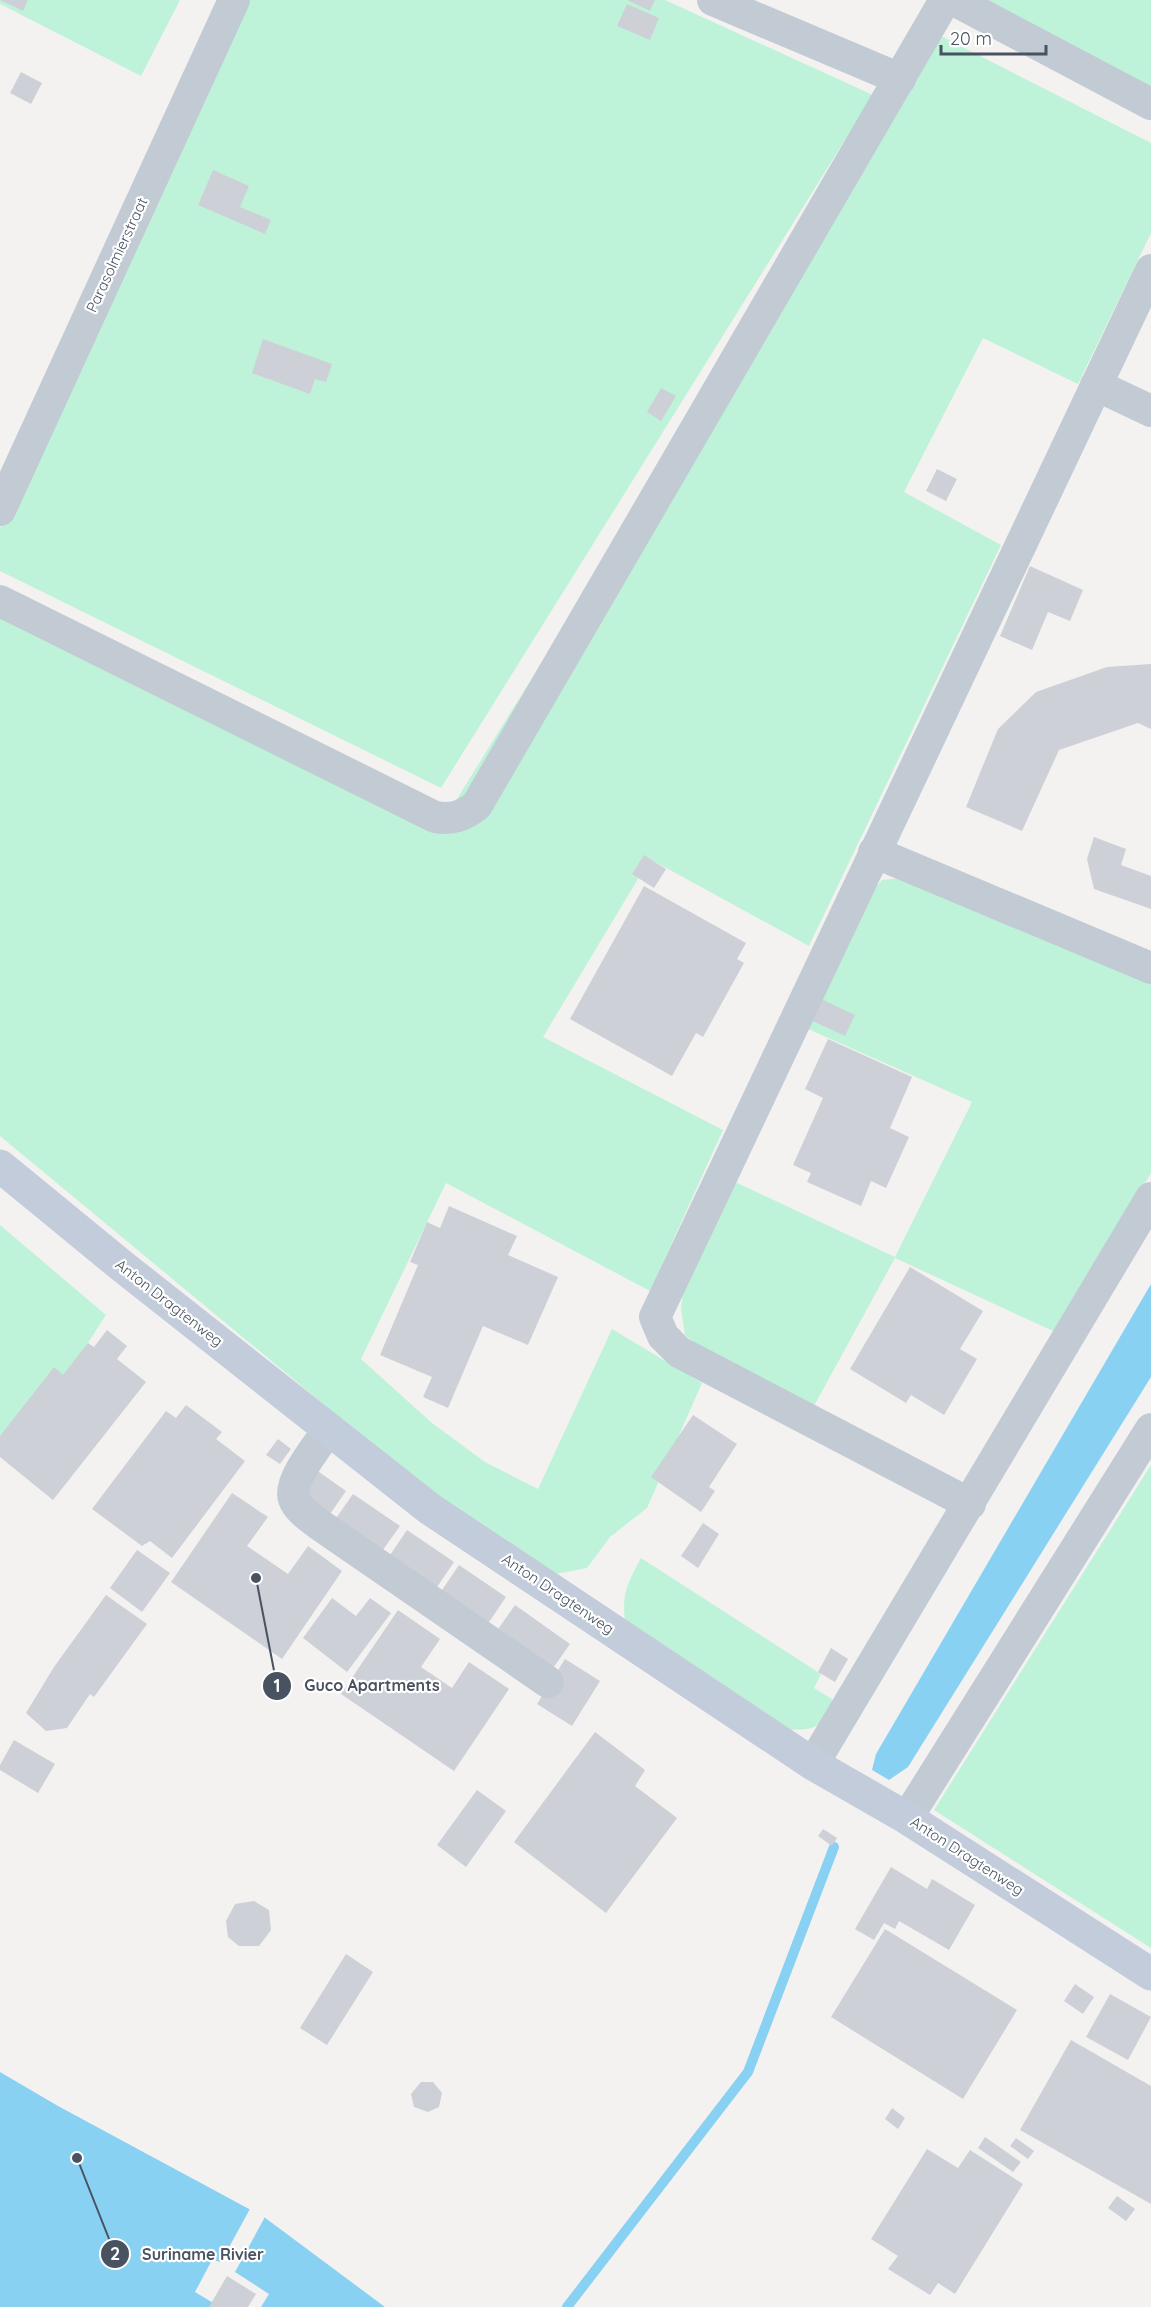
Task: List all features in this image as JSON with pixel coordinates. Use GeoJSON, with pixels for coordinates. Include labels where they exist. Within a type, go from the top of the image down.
{"type":"FeatureCollection","features":[{"type":"Feature","properties":{"kind":"main road","name":"Anton Dragtenweg"},"geometry":{"type":"LineString","coordinates":[[0,1166],[122,1266],[430,1509],[813,1764],[907,1818],[1151,1974]]}},
{"type":"Feature","properties":{"kind":"street","name":"Parasolmierstraat"},"geometry":{"type":"LineString","coordinates":[[0,510],[234,0]]}},
{"type":"Feature","properties":{"kind":"street"},"geometry":{"type":"LineString","coordinates":[[712,0],[900,79]]}},
{"type":"Feature","properties":{"kind":"street"},"geometry":{"type":"LineString","coordinates":[[0,601],[435,817],[449,819],[469,812],[477,805],[945,0]]}},
{"type":"Feature","properties":{"kind":"street"},"geometry":{"type":"LineString","coordinates":[[954,0],[1151,104]]}},
{"type":"Feature","properties":{"kind":"street"},"geometry":{"type":"LineString","coordinates":[[970,1504],[679,1352],[663,1336],[655,1317],[1151,270]]}},
{"type":"Feature","properties":{"kind":"street"},"geometry":{"type":"LineString","coordinates":[[1096,385],[1151,411]]}},
{"type":"Feature","properties":{"kind":"street"},"geometry":{"type":"LineString","coordinates":[[874,852],[1151,968]]}},
{"type":"Feature","properties":{"kind":"street"},"geometry":{"type":"LineString","coordinates":[[813,1764],[1151,1198]]}},
{"type":"Feature","properties":{"kind":"street"},"geometry":{"type":"LineString","coordinates":[[329,1429],[300,1473],[292,1490],[294,1499],[302,1510],[320,1525],[548,1682]]}},
{"type":"Feature","properties":{"kind":"street"},"geometry":{"type":"LineString","coordinates":[[907,1818],[1151,1429]]}},
{"type":"Feature","properties":{"kind":"green space"},"geometry":{"type":"Polygon","coordinates":[[[0,0],[180,0],[141,76],[0,4],[0,0]]]}},
{"type":"Feature","properties":{"kind":"green space"},"geometry":{"type":"Polygon","coordinates":[[[245,0],[665,0],[873,95],[441,788],[0,571],[0,528],[245,0]]]}},
{"type":"Feature","properties":{"kind":"green space"},"geometry":{"type":"Polygon","coordinates":[[[983,0],[1151,0],[1151,89],[983,0]]]}},
{"type":"Feature","properties":{"kind":"green space"},"geometry":{"type":"Polygon","coordinates":[[[933,32],[1151,143],[1151,233],[1078,384],[983,338],[904,492],[1001,545],[809,946],[650,859],[543,1037],[723,1130],[650,1291],[446,1183],[361,1359],[432,1423],[485,1462],[538,1489],[612,1329],[702,1383],[647,1508],[610,1537],[587,1568],[556,1574],[456,1514],[0,1136],[0,587],[450,810],[933,32]]]}},
{"type":"Feature","properties":{"kind":"green space"},"geometry":{"type":"Polygon","coordinates":[[[909,877],[1151,983],[1151,1173],[1055,1332],[895,1258],[814,1406],[703,1349],[685,1335],[681,1309],[684,1281],[733,1181],[895,1257],[972,1102],[806,1028],[866,899],[882,880],[909,877]]]}},
{"type":"Feature","properties":{"kind":"green space"},"geometry":{"type":"Polygon","coordinates":[[[0,1225],[106,1315],[64,1380],[0,1440],[0,1225]]]}},
{"type":"Feature","properties":{"kind":"green space"},"geometry":{"type":"Polygon","coordinates":[[[1151,1465],[1151,1948],[934,1810],[1151,1465]]]}},
{"type":"Feature","properties":{"kind":"green space"},"geometry":{"type":"Polygon","coordinates":[[[641,1558],[821,1674],[814,1688],[835,1701],[820,1724],[809,1729],[782,1730],[625,1620],[625,1595],[641,1558]]]}},
{"type":"Feature","properties":{"kind":"water"},"geometry":{"type":"Polygon","coordinates":[[[1151,1284],[1151,1377],[908,1767],[889,1780],[872,1770],[876,1754],[1151,1284]]]}},
{"type":"Feature","properties":{"kind":"water"},"geometry":{"type":"Polygon","coordinates":[[[0,2072],[58,2106],[264,2217],[385,2307],[0,2307],[0,2072]]]}},
{"type":"Feature","properties":{"kind":"pier"},"geometry":{"type":"Polygon","coordinates":[[[251,2207],[266,2215],[235,2272],[269,2294],[261,2307],[220,2307],[195,2292],[212,2260],[221,2262],[251,2207]]]}},
{"type":"Feature","properties":{"kind":"building"},"geometry":{"type":"Polygon","coordinates":[[[0,0],[28,0],[23,11],[0,0]]]}},
{"type":"Feature","properties":{"kind":"building"},"geometry":{"type":"Polygon","coordinates":[[[627,0],[655,0],[650,11],[627,0]]]}},
{"type":"Feature","properties":{"kind":"building"},"geometry":{"type":"Polygon","coordinates":[[[627,4],[659,18],[650,40],[617,26],[627,4]]]}},
{"type":"Feature","properties":{"kind":"building"},"geometry":{"type":"Polygon","coordinates":[[[21,72],[42,83],[31,104],[10,93],[21,72]]]}},
{"type":"Feature","properties":{"kind":"building"},"geometry":{"type":"Polygon","coordinates":[[[213,170],[249,186],[240,207],[271,220],[265,234],[198,205],[213,170]]]}},
{"type":"Feature","properties":{"kind":"building"},"geometry":{"type":"Polygon","coordinates":[[[263,339],[332,364],[326,382],[315,379],[310,394],[252,373],[263,339]]]}},
{"type":"Feature","properties":{"kind":"building"},"geometry":{"type":"Polygon","coordinates":[[[661,388],[676,396],[661,421],[647,412],[661,388]]]}},
{"type":"Feature","properties":{"kind":"building"},"geometry":{"type":"Polygon","coordinates":[[[937,469],[957,479],[946,501],[926,491],[937,469]]]}},
{"type":"Feature","properties":{"kind":"building"},"geometry":{"type":"Polygon","coordinates":[[[1030,566],[1083,590],[1070,621],[1048,612],[1032,650],[1000,636],[1030,566]]]}},
{"type":"Feature","properties":{"kind":"building"},"geometry":{"type":"Polygon","coordinates":[[[1151,664],[1151,729],[1138,723],[1059,750],[1022,831],[966,807],[998,729],[1036,692],[1107,667],[1151,664]]]}},
{"type":"Feature","properties":{"kind":"building"},"geometry":{"type":"Polygon","coordinates":[[[1094,837],[1126,849],[1121,865],[1151,876],[1151,909],[1094,889],[1087,859],[1094,837]]]}},
{"type":"Feature","properties":{"kind":"building"},"geometry":{"type":"Polygon","coordinates":[[[644,855],[666,869],[654,888],[632,874],[644,855]]]}},
{"type":"Feature","properties":{"kind":"building"},"geometry":{"type":"Polygon","coordinates":[[[644,886],[746,943],[737,959],[744,963],[703,1037],[696,1033],[672,1076],[570,1019],[644,886]]]}},
{"type":"Feature","properties":{"kind":"building"},"geometry":{"type":"Polygon","coordinates":[[[817,997],[855,1015],[845,1036],[808,1019],[817,997]]]}},
{"type":"Feature","properties":{"kind":"building"},"geometry":{"type":"Polygon","coordinates":[[[828,1039],[912,1077],[890,1128],[909,1137],[886,1188],[871,1181],[861,1206],[807,1182],[811,1173],[793,1165],[823,1098],[805,1089],[828,1039]]]}},
{"type":"Feature","properties":{"kind":"building"},"geometry":{"type":"Polygon","coordinates":[[[449,1206],[517,1236],[508,1255],[558,1277],[528,1345],[483,1326],[448,1408],[423,1397],[432,1377],[380,1355],[418,1265],[410,1262],[427,1222],[440,1228],[449,1206]]]}},
{"type":"Feature","properties":{"kind":"building"},"geometry":{"type":"Polygon","coordinates":[[[910,1267],[983,1311],[960,1349],[977,1359],[944,1415],[911,1395],[906,1403],[850,1369],[910,1267]]]}},
{"type":"Feature","properties":{"kind":"building"},"geometry":{"type":"Polygon","coordinates":[[[107,1330],[127,1346],[117,1359],[146,1382],[53,1500],[0,1457],[0,1436],[54,1367],[63,1375],[88,1343],[94,1347],[107,1330]]]}},
{"type":"Feature","properties":{"kind":"building"},"geometry":{"type":"Polygon","coordinates":[[[186,1405],[222,1432],[216,1439],[245,1461],[172,1558],[150,1541],[142,1546],[92,1509],[166,1411],[176,1418],[186,1405]]]}},
{"type":"Feature","properties":{"kind":"building"},"geometry":{"type":"Polygon","coordinates":[[[693,1415],[737,1444],[709,1487],[715,1491],[701,1512],[651,1477],[693,1415]]]}},
{"type":"Feature","properties":{"kind":"building"},"geometry":{"type":"Polygon","coordinates":[[[278,1439],[291,1449],[280,1464],[266,1455],[278,1439]]]}},
{"type":"Feature","properties":{"kind":"building"},"geometry":{"type":"Polygon","coordinates":[[[312,1467],[346,1491],[328,1517],[294,1493],[312,1467]]]}},
{"type":"Feature","properties":{"kind":"building"},"geometry":{"type":"Polygon","coordinates":[[[232,1493],[268,1517],[247,1546],[288,1574],[308,1546],[342,1571],[282,1659],[171,1582],[232,1493]]]}},
{"type":"Feature","properties":{"kind":"building"},"geometry":{"type":"Polygon","coordinates":[[[353,1494],[400,1526],[380,1554],[334,1521],[353,1494]]]}},
{"type":"Feature","properties":{"kind":"building"},"geometry":{"type":"Polygon","coordinates":[[[703,1523],[719,1534],[698,1568],[681,1556],[703,1523]]]}},
{"type":"Feature","properties":{"kind":"building"},"geometry":{"type":"Polygon","coordinates":[[[407,1530],[454,1562],[435,1590],[388,1558],[407,1530]]]}},
{"type":"Feature","properties":{"kind":"building"},"geometry":{"type":"Polygon","coordinates":[[[137,1550],[170,1573],[142,1612],[110,1588],[137,1550]]]}},
{"type":"Feature","properties":{"kind":"building"},"geometry":{"type":"Polygon","coordinates":[[[459,1565],[506,1597],[487,1625],[440,1593],[459,1565]]]}},
{"type":"Feature","properties":{"kind":"building"},"geometry":{"type":"Polygon","coordinates":[[[106,1595],[147,1624],[94,1697],[90,1694],[67,1728],[46,1731],[26,1713],[54,1667],[106,1595]]]}},
{"type":"Feature","properties":{"kind":"building"},"geometry":{"type":"Polygon","coordinates":[[[332,1598],[356,1616],[370,1598],[391,1613],[347,1672],[303,1638],[332,1598]]]}},
{"type":"Feature","properties":{"kind":"building"},"geometry":{"type":"Polygon","coordinates":[[[515,1605],[570,1644],[551,1671],[496,1632],[515,1605]]]}},
{"type":"Feature","properties":{"kind":"building"},"geometry":{"type":"Polygon","coordinates":[[[398,1610],[440,1639],[421,1667],[452,1688],[469,1662],[509,1689],[454,1771],[341,1694],[398,1610]]]}},
{"type":"Feature","properties":{"kind":"building"},"geometry":{"type":"Polygon","coordinates":[[[831,1648],[848,1659],[835,1682],[818,1672],[831,1648]]]}},
{"type":"Feature","properties":{"kind":"building"},"geometry":{"type":"Polygon","coordinates":[[[565,1659],[600,1681],[572,1726],[537,1704],[565,1659]]]}},
{"type":"Feature","properties":{"kind":"building"},"geometry":{"type":"Polygon","coordinates":[[[595,1732],[645,1770],[635,1786],[677,1818],[606,1913],[514,1842],[595,1732]]]}},
{"type":"Feature","properties":{"kind":"building"},"geometry":{"type":"Polygon","coordinates":[[[14,1740],[55,1764],[38,1793],[0,1770],[0,1765],[14,1740]]]}},
{"type":"Feature","properties":{"kind":"building"},"geometry":{"type":"Polygon","coordinates":[[[477,1790],[506,1811],[466,1867],[437,1845],[477,1790]]]}},
{"type":"Feature","properties":{"kind":"building"},"geometry":{"type":"Polygon","coordinates":[[[823,1829],[837,1838],[832,1846],[818,1836],[823,1829]]]}},
{"type":"Feature","properties":{"kind":"building"},"geometry":{"type":"Polygon","coordinates":[[[891,1867],[927,1889],[932,1879],[975,1905],[949,1950],[899,1921],[895,1929],[884,1923],[874,1940],[855,1929],[891,1867]]]}},
{"type":"Feature","properties":{"kind":"building"},"geometry":{"type":"Polygon","coordinates":[[[254,1901],[269,1910],[271,1930],[259,1946],[239,1946],[228,1937],[226,1921],[235,1904],[254,1901]]]}},
{"type":"Feature","properties":{"kind":"building"},"geometry":{"type":"Polygon","coordinates":[[[885,1929],[1017,2010],[963,2099],[831,2017],[885,1929]]]}},
{"type":"Feature","properties":{"kind":"building"},"geometry":{"type":"Polygon","coordinates":[[[346,1954],[373,1972],[327,2045],[300,2028],[346,1954]]]}},
{"type":"Feature","properties":{"kind":"building"},"geometry":{"type":"Polygon","coordinates":[[[1075,1984],[1094,1997],[1083,2014],[1064,2001],[1075,1984]]]}},
{"type":"Feature","properties":{"kind":"building"},"geometry":{"type":"Polygon","coordinates":[[[1110,1994],[1151,2017],[1128,2060],[1086,2037],[1110,1994]]]}},
{"type":"Feature","properties":{"kind":"building"},"geometry":{"type":"Polygon","coordinates":[[[1071,2040],[1151,2086],[1151,2204],[1020,2130],[1071,2040]]]}},
{"type":"Feature","properties":{"kind":"building"},"geometry":{"type":"Polygon","coordinates":[[[421,2082],[433,2082],[442,2093],[439,2107],[428,2112],[414,2107],[411,2094],[421,2082]]]}},
{"type":"Feature","properties":{"kind":"building"},"geometry":{"type":"Polygon","coordinates":[[[892,2108],[905,2118],[898,2129],[885,2119],[892,2108]]]}},
{"type":"Feature","properties":{"kind":"building"},"geometry":{"type":"Polygon","coordinates":[[[985,2137],[1021,2162],[1013,2172],[978,2148],[985,2137]]]}},
{"type":"Feature","properties":{"kind":"building"},"geometry":{"type":"Polygon","coordinates":[[[1016,2138],[1034,2151],[1028,2159],[1010,2146],[1016,2138]]]}},
{"type":"Feature","properties":{"kind":"building"},"geometry":{"type":"Polygon","coordinates":[[[927,2149],[958,2168],[970,2150],[1023,2184],[955,2294],[938,2283],[930,2295],[888,2269],[898,2256],[871,2239],[927,2149]]]}},
{"type":"Feature","properties":{"kind":"building"},"geometry":{"type":"Polygon","coordinates":[[[1117,2196],[1135,2209],[1126,2221],[1108,2208],[1117,2196]]]}},
{"type":"Feature","properties":{"kind":"building"},"geometry":{"type":"Polygon","coordinates":[[[227,2276],[256,2294],[248,2307],[209,2307],[227,2276]]]}},
{"type":"Feature","properties":{"kind":"waterway"},"geometry":{"type":"LineString","coordinates":[[567,2307],[748,2072],[834,1847]]}},
{"type":"Feature","properties":{"kind":"place","name":"Guco Apartments"},"geometry":{"type":"Point","coordinates":[256,1578]}},
{"type":"Feature","properties":{"kind":"place","name":"Suriname Rivier"},"geometry":{"type":"Point","coordinates":[77,2158]}}]}
